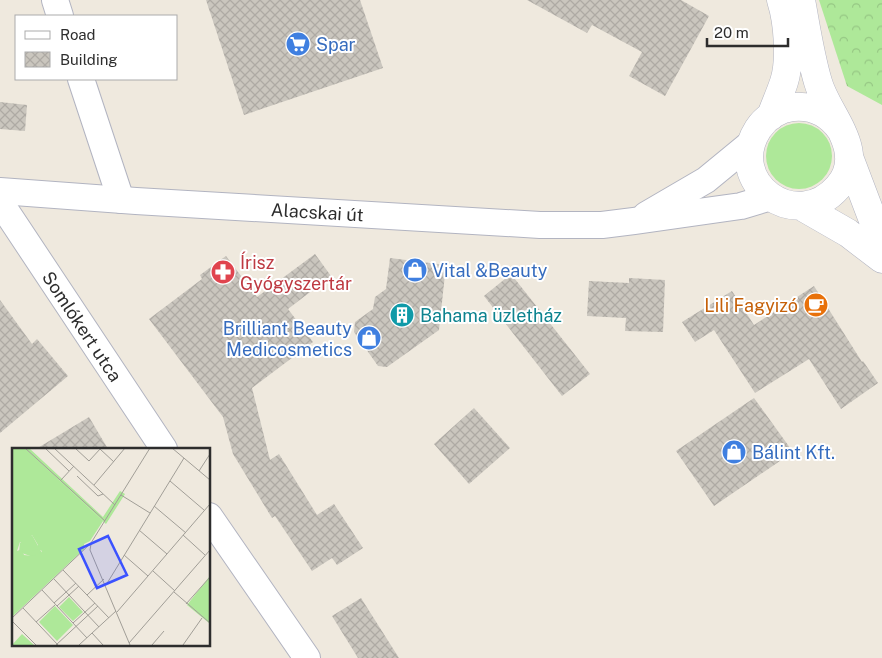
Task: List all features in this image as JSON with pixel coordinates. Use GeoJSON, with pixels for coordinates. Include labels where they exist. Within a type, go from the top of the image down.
{"type":"FeatureCollection","features":[{"type":"Feature","properties":{"kind":"street"},"geometry":{"type":"LineString","coordinates":[[55,0],[60,15]]}},
{"type":"Feature","properties":{"kind":"street"},"geometry":{"type":"LineString","coordinates":[[770,116],[784,81],[787,62],[787,32],[781,0]]}},
{"type":"Feature","properties":{"kind":"street"},"geometry":{"type":"LineString","coordinates":[[801,0],[818,84],[841,130],[848,148],[849,157],[882,244]]}},
{"type":"Feature","properties":{"kind":"street"},"geometry":{"type":"LineString","coordinates":[[81,80],[122,200]]}},
{"type":"Feature","properties":{"kind":"street"},"geometry":{"type":"LineString","coordinates":[[841,130],[830,117],[814,109],[805,107],[787,108],[770,116],[760,126],[751,143],[751,169],[758,185],[771,197],[785,204],[800,206],[819,202],[827,198],[845,176],[849,157]]}},
{"type":"Feature","properties":{"kind":"street","name":"Alacskai út"},"geometry":{"type":"LineString","coordinates":[[634,221],[706,180],[751,143]]}},
{"type":"Feature","properties":{"kind":"street","name":"Alacskai út"},"geometry":{"type":"LineString","coordinates":[[0,191],[540,225],[602,225],[741,206],[771,197]]}},
{"type":"Feature","properties":{"kind":"street","name":"Somlókert utca"},"geometry":{"type":"LineString","coordinates":[[0,202],[163,448]]}},
{"type":"Feature","properties":{"kind":"street"},"geometry":{"type":"LineString","coordinates":[[800,206],[848,234],[882,259]]}},
{"type":"Feature","properties":{"kind":"street"},"geometry":{"type":"LineString","coordinates":[[210,517],[307,658]]}},
{"type":"Feature","properties":{"kind":"green space"},"geometry":{"type":"Polygon","coordinates":[[[819,0],[882,0],[882,105],[847,86],[819,0]]]}},
{"type":"Feature","properties":{"kind":"green space"},"geometry":{"type":"Polygon","coordinates":[[[805,123],[823,132],[830,143],[832,156],[830,169],[823,180],[812,187],[793,189],[775,180],[768,169],[766,150],[775,132],[786,125],[805,123]]]}},
{"type":"Feature","properties":{"kind":"building","name":"Spar"},"geometry":{"type":"Polygon","coordinates":[[[206,0],[360,0],[383,68],[244,115],[206,0]]]}},
{"type":"Feature","properties":{"kind":"building"},"geometry":{"type":"Polygon","coordinates":[[[527,0],[681,0],[709,16],[665,96],[629,76],[642,52],[592,25],[587,33],[527,0]]]}},
{"type":"Feature","properties":{"kind":"building"},"geometry":{"type":"Polygon","coordinates":[[[0,102],[27,105],[25,131],[0,129],[0,102]]]}},
{"type":"Feature","properties":{"kind":"building"},"geometry":{"type":"Polygon","coordinates":[[[315,254],[331,276],[288,309],[313,342],[252,388],[270,460],[279,454],[317,515],[334,504],[363,548],[337,565],[332,558],[312,571],[275,516],[272,518],[233,454],[223,417],[149,319],[202,279],[200,275],[226,256],[257,297],[315,254]]]}},
{"type":"Feature","properties":{"kind":"building","name":"Bahama üzletház"},"geometry":{"type":"Polygon","coordinates":[[[390,258],[446,265],[439,330],[387,367],[378,366],[354,332],[355,322],[373,309],[375,297],[386,289],[390,258]]]}},
{"type":"Feature","properties":{"kind":"building"},"geometry":{"type":"Polygon","coordinates":[[[511,274],[590,374],[562,396],[484,296],[511,274]]]}},
{"type":"Feature","properties":{"kind":"building"},"geometry":{"type":"Polygon","coordinates":[[[629,278],[665,280],[663,332],[625,331],[626,318],[587,316],[589,281],[629,283],[629,278]]]}},
{"type":"Feature","properties":{"kind":"building"},"geometry":{"type":"Polygon","coordinates":[[[814,286],[862,362],[878,383],[841,409],[809,359],[755,393],[714,330],[695,342],[682,322],[732,291],[754,325],[814,286]]]}},
{"type":"Feature","properties":{"kind":"building"},"geometry":{"type":"Polygon","coordinates":[[[0,300],[32,344],[37,339],[68,376],[0,433],[0,300]]]}},
{"type":"Feature","properties":{"kind":"building","name":"Bálint Kft."},"geometry":{"type":"Polygon","coordinates":[[[754,398],[793,452],[714,506],[676,451],[754,398]]]}},
{"type":"Feature","properties":{"kind":"building"},"geometry":{"type":"Polygon","coordinates":[[[474,408],[510,448],[469,484],[434,444],[474,408]]]}},
{"type":"Feature","properties":{"kind":"building"},"geometry":{"type":"Polygon","coordinates":[[[89,417],[107,448],[38,448],[89,417]]]}},
{"type":"Feature","properties":{"kind":"building"},"geometry":{"type":"Polygon","coordinates":[[[361,598],[399,658],[358,658],[332,616],[361,598]]]}},
{"type":"Feature","properties":{"kind":"place","name":"Spar"},"geometry":{"type":"Point","coordinates":[298,44]}},
{"type":"Feature","properties":{"kind":"place","name":"Vital &Beauty"},"geometry":{"type":"Point","coordinates":[415,270]}},
{"type":"Feature","properties":{"kind":"place","name":"Írisz Gyógyszertár"},"geometry":{"type":"Point","coordinates":[223,272]}},
{"type":"Feature","properties":{"kind":"place","name":"Lili Fagyizó"},"geometry":{"type":"Point","coordinates":[816,305]}},
{"type":"Feature","properties":{"kind":"place","name":"Bahama üzletház"},"geometry":{"type":"Point","coordinates":[402,315]}},
{"type":"Feature","properties":{"kind":"place","name":"Brilliant Beauty Medicosmetics"},"geometry":{"type":"Point","coordinates":[369,338]}},
{"type":"Feature","properties":{"kind":"place","name":"Bálint Kft."},"geometry":{"type":"Point","coordinates":[734,452]}}]}
